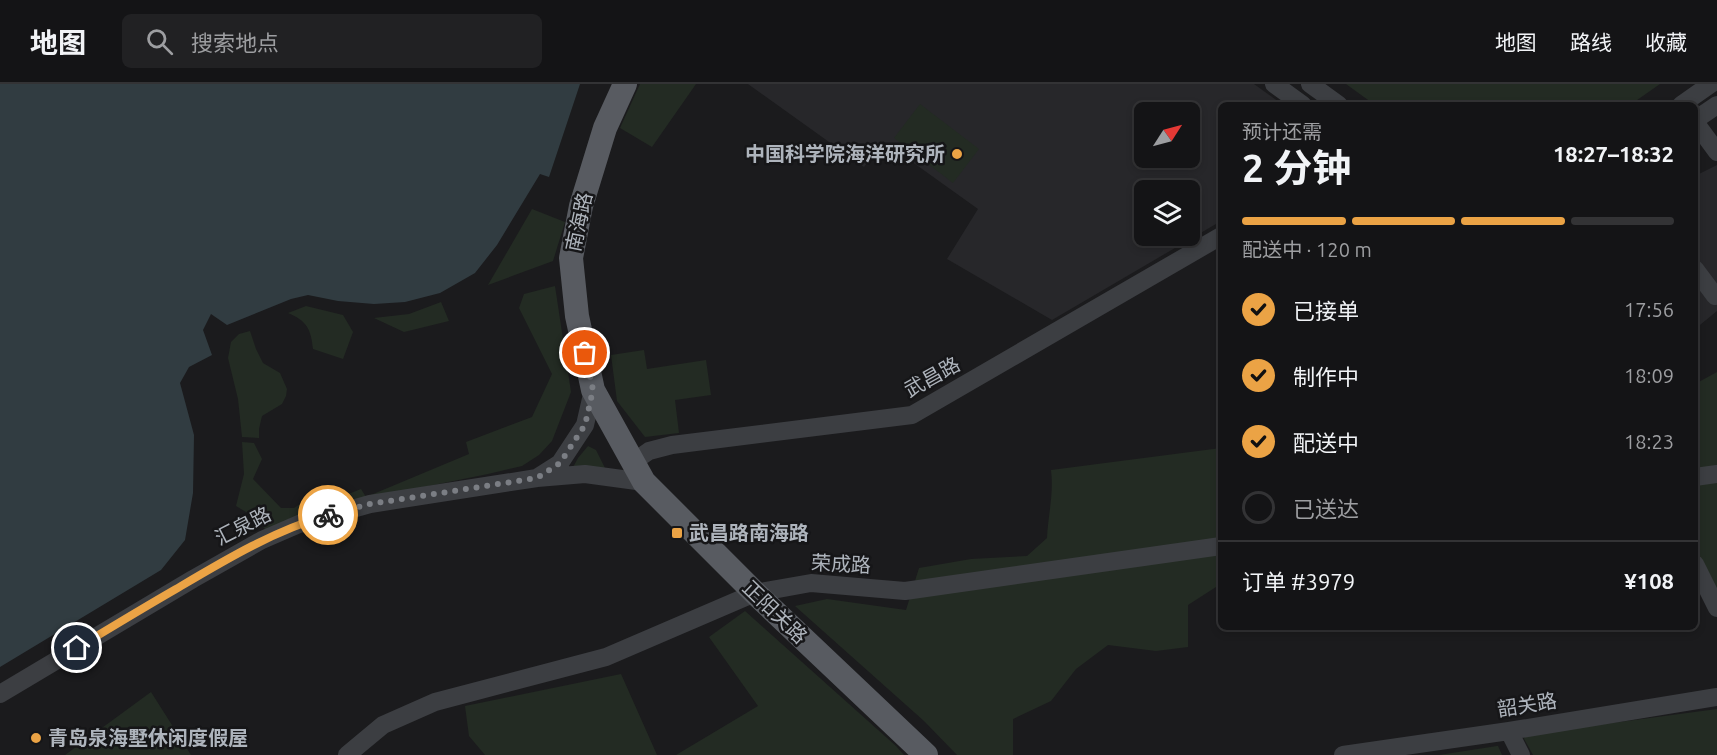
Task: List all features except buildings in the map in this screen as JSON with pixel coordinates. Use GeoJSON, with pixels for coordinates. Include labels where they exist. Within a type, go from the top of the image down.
{"type":"FeatureCollection","features":[{"type":"Feature","properties":{"kind":"main road","name":"南海路"},"geometry":{"type":"LineString","coordinates":[[625,84],[605,128],[581,206],[571,258],[577,316],[593,390],[638,472]]}},
{"type":"Feature","properties":{"kind":"main road","name":"正阳关路"},"geometry":{"type":"LineString","coordinates":[[638,472],[755,593],[926,755]]}},
{"type":"Feature","properties":{"kind":"street"},"geometry":{"type":"LineString","coordinates":[[1274,84],[1299,102]]}},
{"type":"Feature","properties":{"kind":"street"},"geometry":{"type":"LineString","coordinates":[[1310,84],[1335,102]]}},
{"type":"Feature","properties":{"kind":"street"},"geometry":{"type":"LineString","coordinates":[[1686,102],[1711,84]]}},
{"type":"Feature","properties":{"kind":"street"},"geometry":{"type":"LineString","coordinates":[[1698,119],[1717,105]]}},
{"type":"Feature","properties":{"kind":"street"},"geometry":{"type":"LineString","coordinates":[[1698,125],[1717,152]]}},
{"type":"Feature","properties":{"kind":"street","name":"武昌路"},"geometry":{"type":"LineString","coordinates":[[638,472],[649,451],[672,445],[912,416],[1218,238]]}},
{"type":"Feature","properties":{"kind":"street"},"geometry":{"type":"LineString","coordinates":[[1698,273],[1715,296]]}},
{"type":"Feature","properties":{"kind":"street"},"geometry":{"type":"LineString","coordinates":[[537,478],[560,463],[585,425],[593,390]]}},
{"type":"Feature","properties":{"kind":"street","name":"汇泉路"},"geometry":{"type":"LineString","coordinates":[[0,694],[203,573],[262,540],[299,524],[370,504],[537,478],[638,472]]}},
{"type":"Feature","properties":{"kind":"street"},"geometry":{"type":"LineString","coordinates":[[1698,477],[1717,474]]}},
{"type":"Feature","properties":{"kind":"street","name":"荣成路"},"geometry":{"type":"LineString","coordinates":[[347,755],[383,726],[435,702],[606,657],[755,593],[811,583],[905,591],[1218,546]]}},
{"type":"Feature","properties":{"kind":"street"},"geometry":{"type":"LineString","coordinates":[[1698,570],[1717,608]]}},
{"type":"Feature","properties":{"kind":"street","name":"韶关路"},"geometry":{"type":"LineString","coordinates":[[1343,755],[1717,697]]}},
{"type":"Feature","properties":{"kind":"street"},"geometry":{"type":"LineString","coordinates":[[1509,731],[1521,755]]}},
{"type":"Feature","properties":{"kind":"shaded area"},"geometry":{"type":"Polygon","coordinates":[[[0,84],[580,84],[549,177],[540,174],[497,245],[475,273],[440,293],[405,302],[374,304],[338,301],[308,295],[291,299],[227,325],[211,314],[203,330],[212,355],[189,367],[180,383],[194,435],[193,493],[185,540],[161,570],[0,667],[0,84]]]}},
{"type":"Feature","properties":{"kind":"shaded area"},"geometry":{"type":"Polygon","coordinates":[[[640,84],[696,84],[652,147],[620,128],[640,84]]]}},
{"type":"Feature","properties":{"kind":"shaded area"},"geometry":{"type":"Polygon","coordinates":[[[748,84],[1254,84],[1279,102],[1218,102],[1218,223],[1200,233],[1200,180],[1134,180],[1134,246],[1178,246],[1052,320],[947,259],[978,209],[883,141],[864,167],[748,84]]]}},
{"type":"Feature","properties":{"kind":"shaded area"},"geometry":{"type":"Polygon","coordinates":[[[1346,84],[1660,84],[1634,102],[1371,102],[1346,84]]]}},
{"type":"Feature","properties":{"kind":"shaded area"},"geometry":{"type":"Polygon","coordinates":[[[920,104],[979,149],[953,183],[894,138],[920,104]]]}},
{"type":"Feature","properties":{"kind":"shaded area"},"geometry":{"type":"Polygon","coordinates":[[[1717,165],[1717,311],[1698,327],[1698,174],[1717,165]]]}},
{"type":"Feature","properties":{"kind":"shaded area"},"geometry":{"type":"Polygon","coordinates":[[[532,209],[565,222],[553,261],[488,285],[532,209]]]}},
{"type":"Feature","properties":{"kind":"shaded area"},"geometry":{"type":"Polygon","coordinates":[[[555,286],[571,392],[552,441],[539,455],[522,466],[394,493],[268,533],[256,518],[236,506],[244,474],[242,442],[254,443],[262,459],[253,479],[281,508],[294,508],[311,497],[323,504],[361,489],[366,497],[469,454],[466,442],[532,417],[552,374],[519,308],[524,294],[555,286]]]}},
{"type":"Feature","properties":{"kind":"shaded area"},"geometry":{"type":"Polygon","coordinates":[[[441,302],[449,321],[404,332],[374,318],[409,314],[441,302]]]}},
{"type":"Feature","properties":{"kind":"shaded area"},"geometry":{"type":"Polygon","coordinates":[[[306,306],[343,315],[353,332],[343,359],[313,349],[307,326],[300,319],[288,313],[306,306]]]}},
{"type":"Feature","properties":{"kind":"shaded area"},"geometry":{"type":"Polygon","coordinates":[[[250,331],[263,363],[280,373],[287,389],[282,404],[262,416],[259,438],[242,437],[238,399],[228,358],[231,342],[239,334],[250,331]]]}},
{"type":"Feature","properties":{"kind":"shaded area"},"geometry":{"type":"Polygon","coordinates":[[[644,350],[647,369],[706,360],[711,395],[675,400],[679,433],[645,437],[617,401],[611,355],[644,350]]]}},
{"type":"Feature","properties":{"kind":"shaded area"},"geometry":{"type":"Polygon","coordinates":[[[1717,372],[1717,594],[1698,578],[1698,382],[1717,372]]]}},
{"type":"Feature","properties":{"kind":"shaded area"},"geometry":{"type":"Polygon","coordinates":[[[588,446],[596,450],[606,470],[571,471],[578,458],[588,446]]]}},
{"type":"Feature","properties":{"kind":"shaded area"},"geometry":{"type":"Polygon","coordinates":[[[1218,448],[1218,587],[1188,605],[1188,647],[1156,651],[1108,645],[1076,669],[1051,701],[1013,719],[1013,755],[957,755],[924,721],[795,606],[827,599],[906,610],[919,568],[971,559],[1027,556],[1047,538],[1051,470],[1218,448]]]}},
{"type":"Feature","properties":{"kind":"shaded area"},"geometry":{"type":"Polygon","coordinates":[[[745,611],[904,755],[676,755],[758,706],[709,637],[745,611]]]}},
{"type":"Feature","properties":{"kind":"shaded area"},"geometry":{"type":"Polygon","coordinates":[[[621,674],[657,755],[485,755],[469,736],[465,706],[621,674]]]}},
{"type":"Feature","properties":{"kind":"shaded area"},"geometry":{"type":"Polygon","coordinates":[[[151,692],[191,755],[65,755],[151,692]]]}},
{"type":"Feature","properties":{"kind":"shaded area"},"geometry":{"type":"Polygon","coordinates":[[[1717,709],[1717,755],[1533,755],[1522,735],[1717,709]]]}},
{"type":"Feature","properties":{"kind":"shaded area"},"geometry":{"type":"Polygon","coordinates":[[[1497,746],[1502,755],[1439,755],[1497,746]]]}},
{"type":"Feature","properties":{"kind":"way so far"},"geometry":{"type":"LineString","coordinates":[[328,515],[370,504],[537,478],[560,463],[585,425],[593,390],[585,353]]}},
{"type":"Feature","properties":{"kind":"place","name":"中国科学院海洋研究所"},"geometry":{"type":"Point","coordinates":[957,154]}},
{"type":"Feature","properties":{"kind":"place","name":"武昌路南海路"},"geometry":{"type":"Point","coordinates":[677,533]}},
{"type":"Feature","properties":{"kind":"place","name":"青岛泉海墅休闲度假屋"},"geometry":{"type":"Point","coordinates":[36,738]}},
{"type":"Feature","properties":{"kind":"route"},"geometry":{"type":"LineString","coordinates":[[77,648],[262,540],[299,524],[328,515]]}}]}
